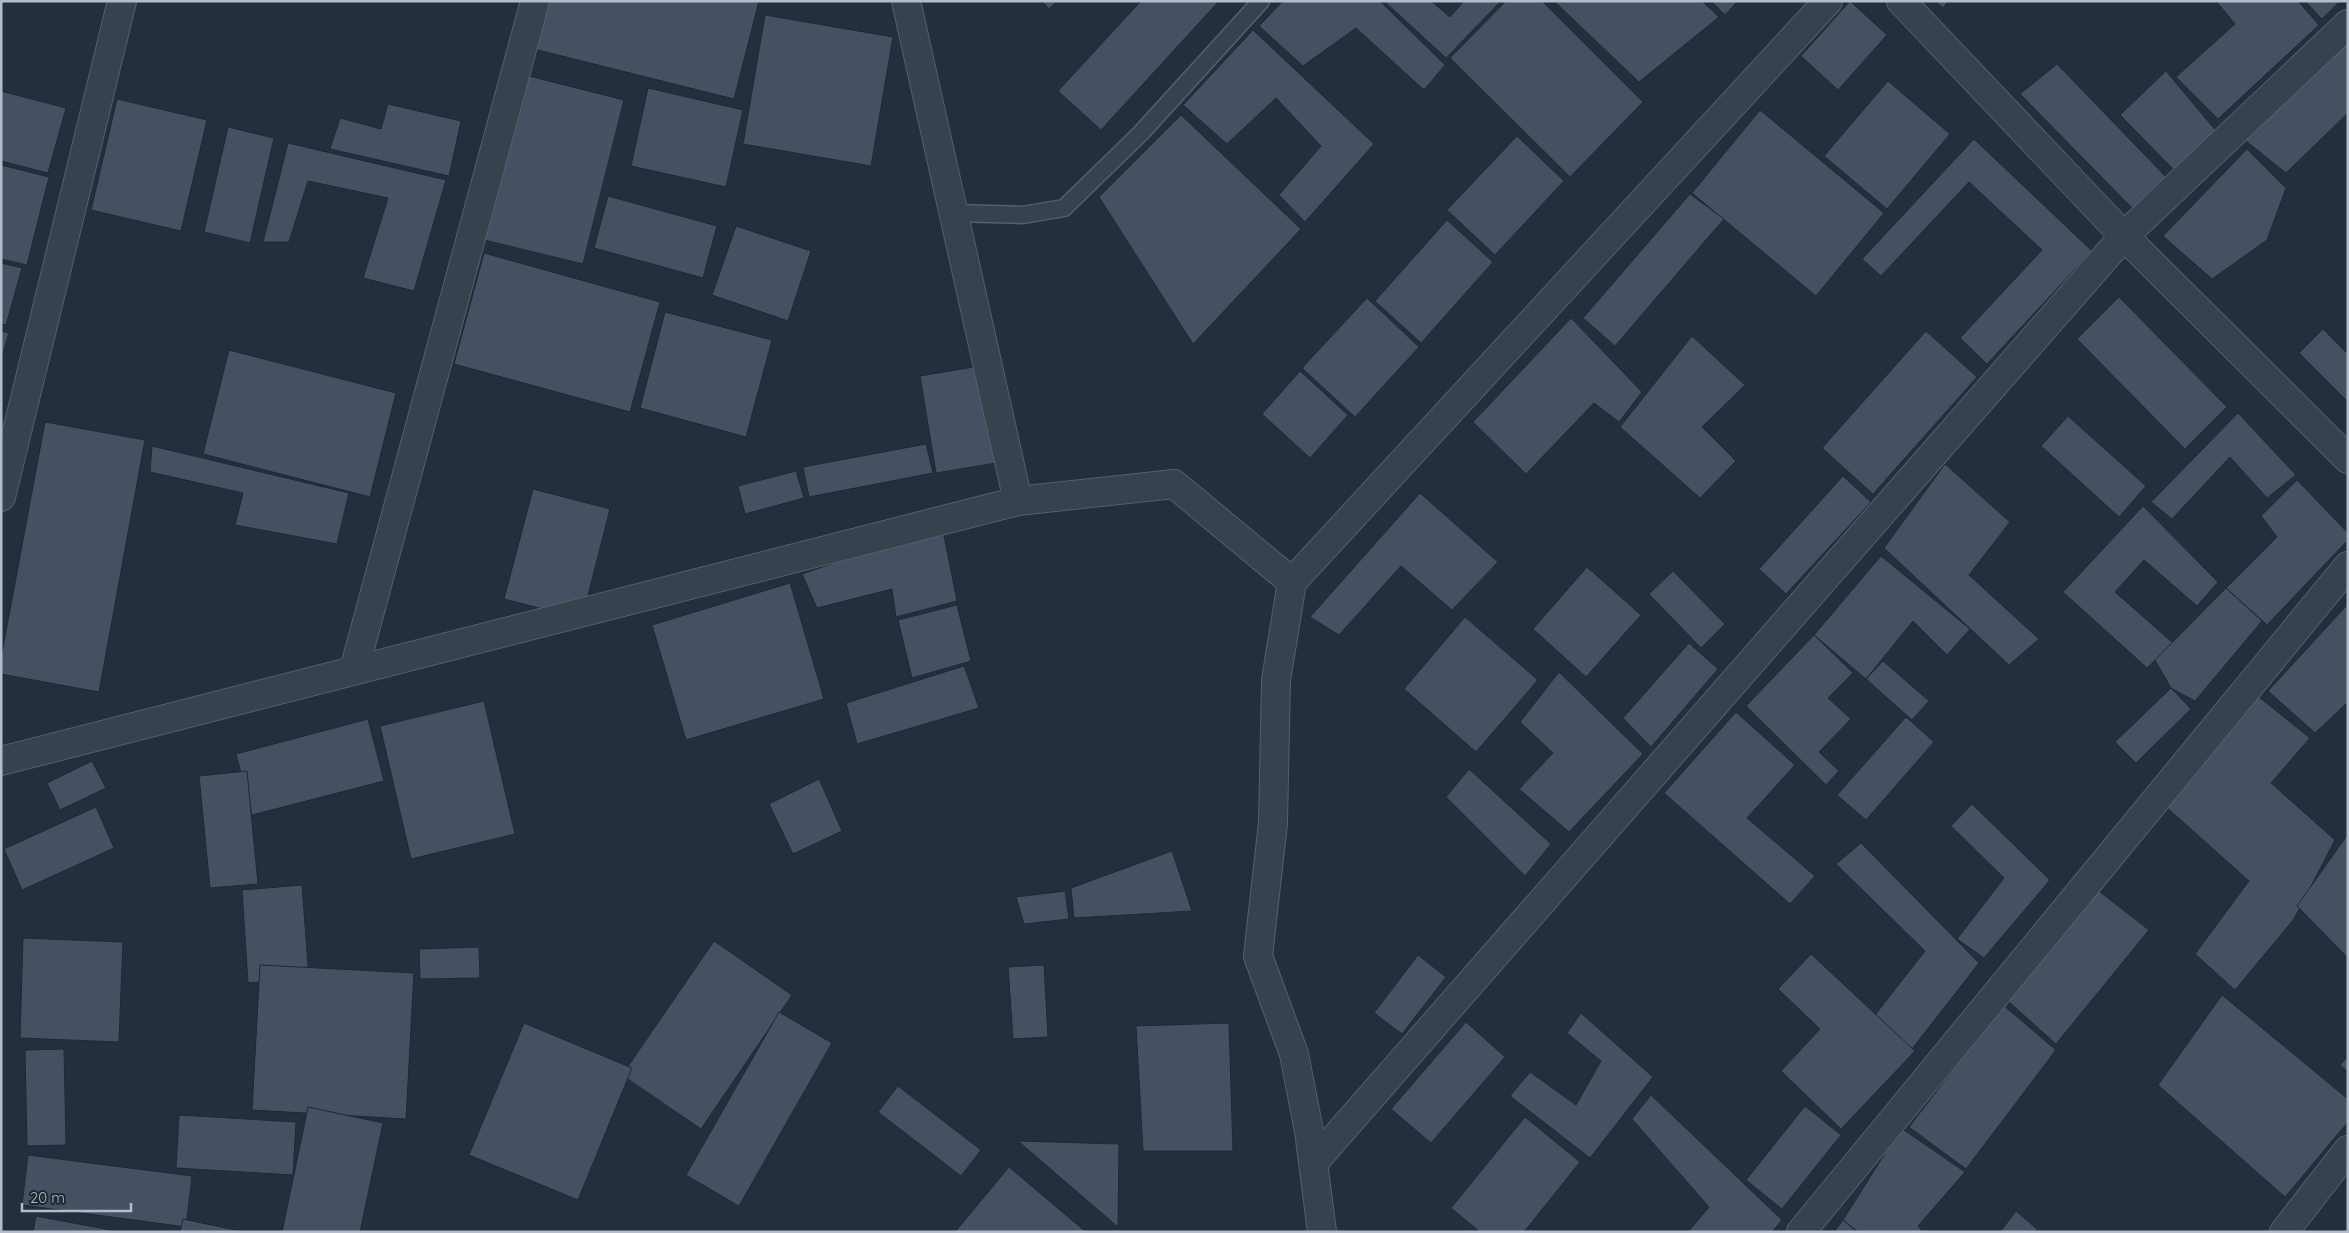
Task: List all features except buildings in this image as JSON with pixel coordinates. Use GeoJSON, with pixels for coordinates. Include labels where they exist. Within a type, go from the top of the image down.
{"type":"FeatureCollection","features":[{"type":"Feature","properties":{"kind":"street"},"geometry":{"type":"LineString","coordinates":[[1,497],[122,1]]}},
{"type":"Feature","properties":{"kind":"street"},"geometry":{"type":"LineString","coordinates":[[354,670],[535,1]]}},
{"type":"Feature","properties":{"kind":"street"},"geometry":{"type":"LineString","coordinates":[[906,1],[1018,501]]}},
{"type":"Feature","properties":{"kind":"street"},"geometry":{"type":"LineString","coordinates":[[1322,1232],[1314,1162],[1294,1054],[1258,956],[1274,823],[1276,680],[1292,582],[1828,1]]}},
{"type":"Feature","properties":{"kind":"street"},"geometry":{"type":"LineString","coordinates":[[1901,1],[2124,236],[2348,459]]}},
{"type":"Feature","properties":{"kind":"street"},"geometry":{"type":"LineString","coordinates":[[1314,1162],[2124,236],[2348,24]]}},
{"type":"Feature","properties":{"kind":"street"},"geometry":{"type":"LineString","coordinates":[[1,761],[1018,501],[1174,484],[1292,582]]}},
{"type":"Feature","properties":{"kind":"street"},"geometry":{"type":"LineString","coordinates":[[1801,1232],[2348,566]]}},
{"type":"Feature","properties":{"kind":"street"},"geometry":{"type":"LineString","coordinates":[[2284,1232],[2348,1150]]}},
{"type":"Feature","properties":{"kind":"lane"},"geometry":{"type":"LineString","coordinates":[[953,213],[1023,215],[1064,208],[1142,133],[1261,1]]}}]}
